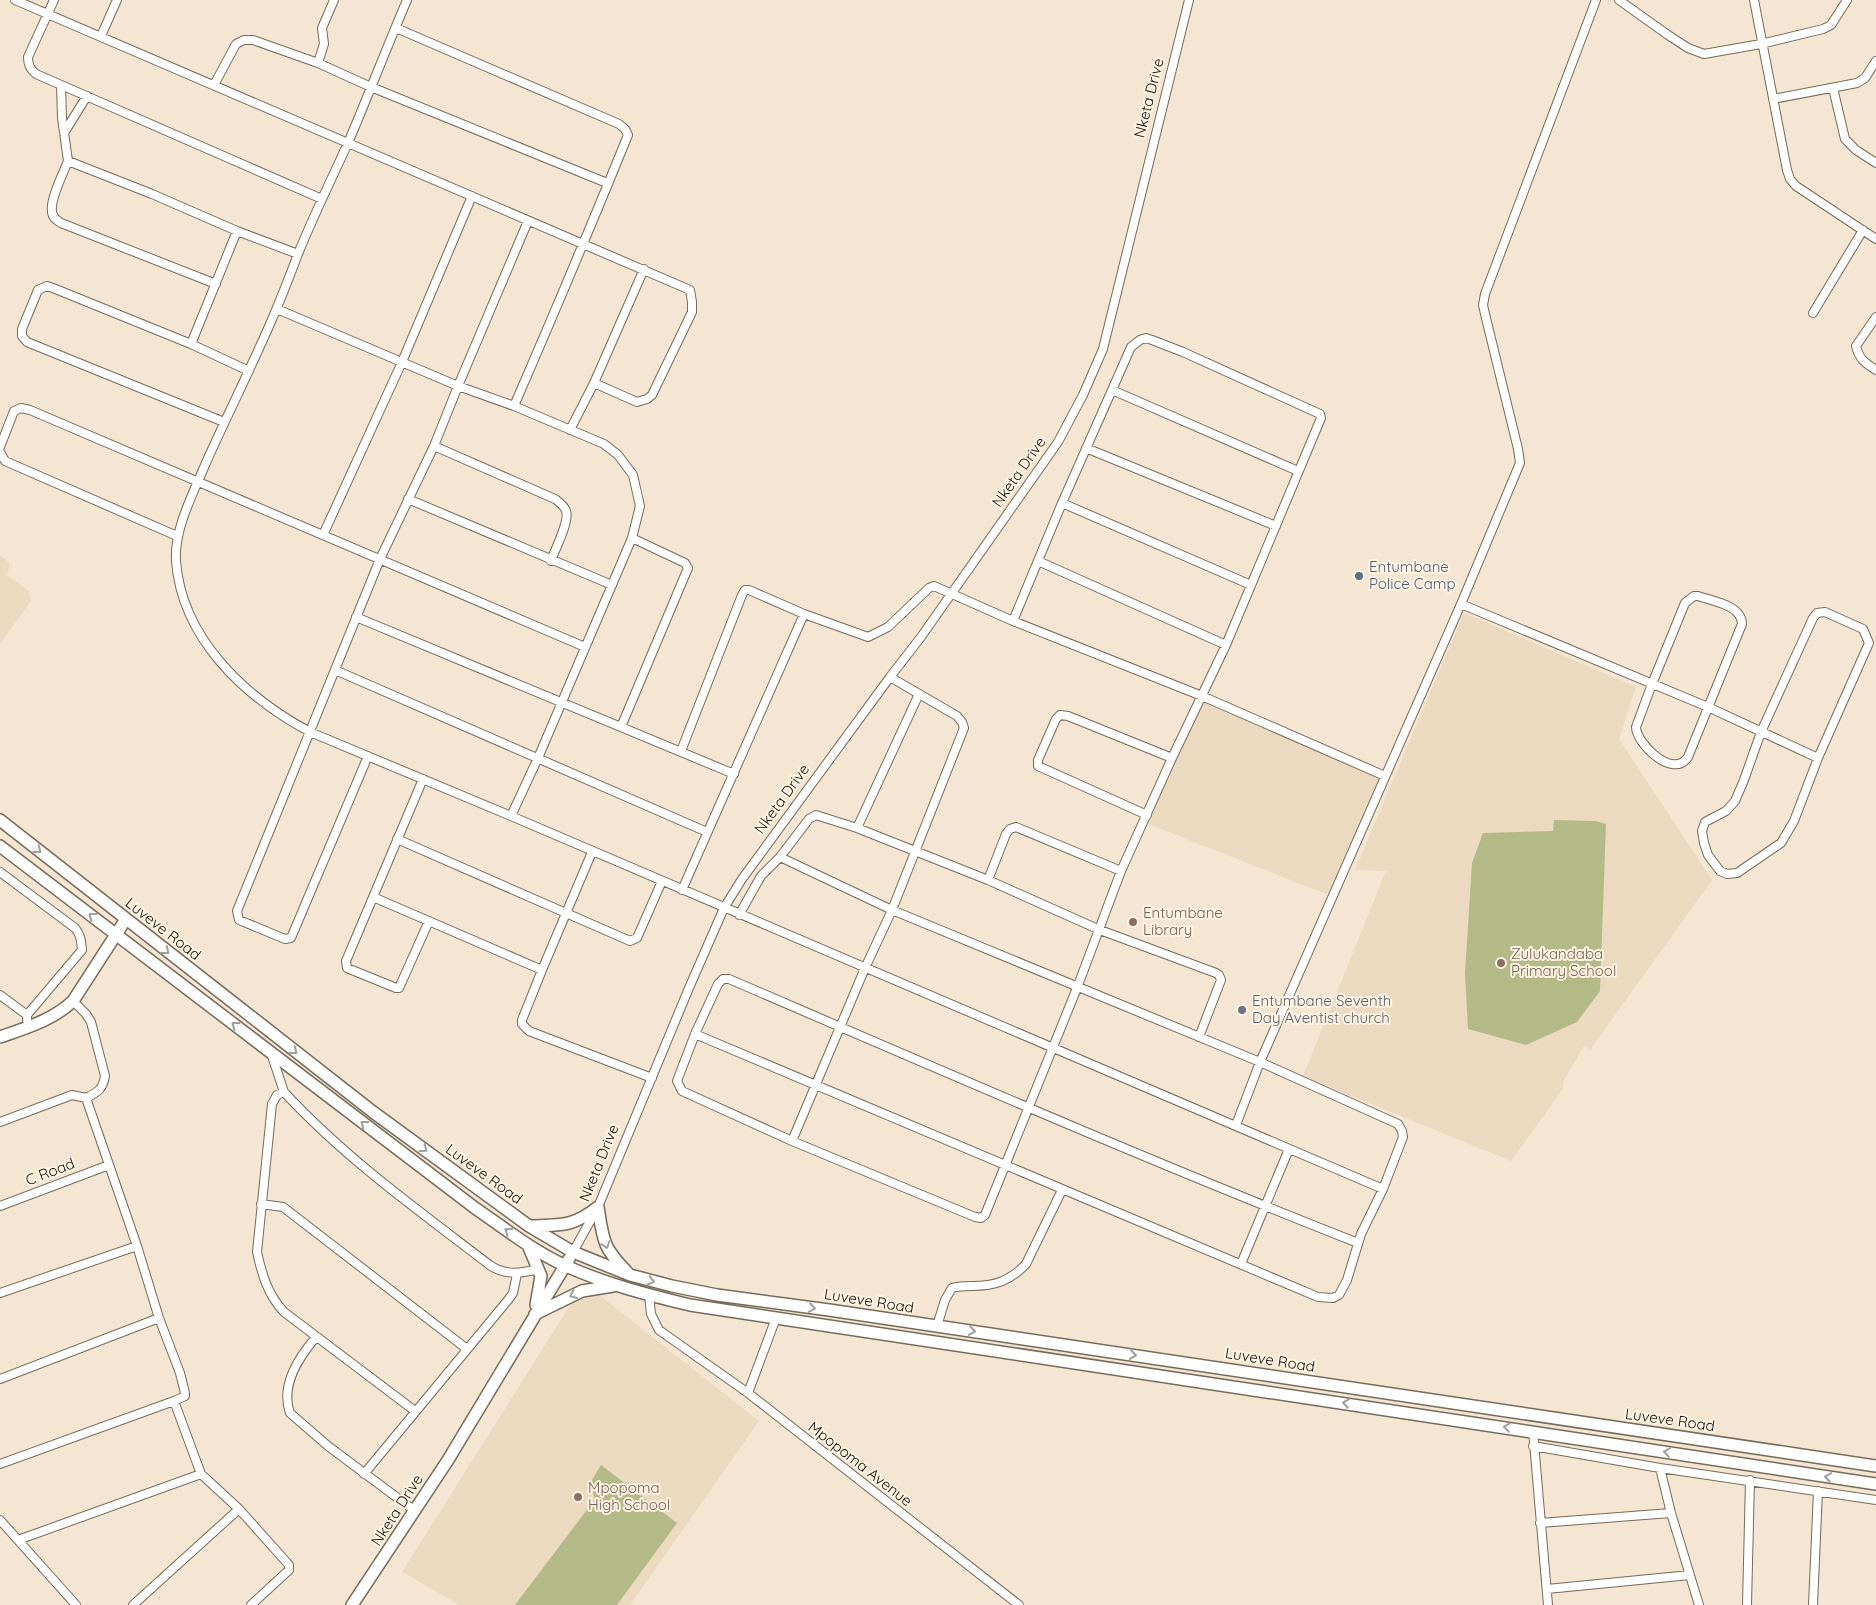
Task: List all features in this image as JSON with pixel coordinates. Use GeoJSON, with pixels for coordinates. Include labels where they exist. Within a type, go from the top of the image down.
{"type":"FeatureCollection","features":[{"type":"Feature","properties":{"kind":"street"},"geometry":{"type":"LineString","coordinates":[[15,0],[690,290],[692,312],[652,395],[647,399],[637,402],[594,383]]}},
{"type":"Feature","properties":{"kind":"street"},"geometry":{"type":"LineString","coordinates":[[54,0],[28,58],[28,64],[36,74],[322,199]]}},
{"type":"Feature","properties":{"kind":"street"},"geometry":{"type":"LineString","coordinates":[[101,36],[117,0]]}},
{"type":"Feature","properties":{"kind":"street"},"geometry":{"type":"LineString","coordinates":[[318,63],[324,44],[322,28],[334,0]]}},
{"type":"Feature","properties":{"kind":"street"},"geometry":{"type":"LineString","coordinates":[[408,0],[298,254],[277,309],[198,481],[177,536],[176,558],[179,580],[191,615],[209,649],[224,668],[251,693],[288,720],[310,732],[1383,1189]]}},
{"type":"Feature","properties":{"kind":"street","name":"Nketa Drive"},"geometry":{"type":"LineString","coordinates":[[352,1605],[415,1511],[490,1390],[534,1314],[565,1266],[598,1207],[724,908],[742,879],[951,594],[1058,442],[1083,395],[1103,349],[1189,0]]}},
{"type":"Feature","properties":{"kind":"street"},"geometry":{"type":"LineString","coordinates":[[1236,1125],[1260,1062],[1461,604],[1520,463],[1485,314],[1485,294],[1596,0]]}},
{"type":"Feature","properties":{"kind":"street"},"geometry":{"type":"LineString","coordinates":[[1618,0],[1688,48],[1704,54],[1761,44],[1823,29],[1830,25],[1847,0]]}},
{"type":"Feature","properties":{"kind":"street"},"geometry":{"type":"LineString","coordinates":[[1754,0],[1761,44],[1790,179],[1796,186],[1876,239]]}},
{"type":"Feature","properties":{"kind":"street"},"geometry":{"type":"LineString","coordinates":[[396,28],[622,126],[628,135],[607,183],[585,244],[514,406]]}},
{"type":"Feature","properties":{"kind":"street"},"geometry":{"type":"LineString","coordinates":[[214,85],[236,44],[244,40],[253,40],[318,63],[371,87],[607,183]]}},
{"type":"Feature","properties":{"kind":"street"},"geometry":{"type":"LineString","coordinates":[[1773,100],[1861,81],[1876,61]]}},
{"type":"Feature","properties":{"kind":"street"},"geometry":{"type":"LineString","coordinates":[[61,85],[68,162],[52,204],[54,218],[61,223],[216,284]]}},
{"type":"Feature","properties":{"kind":"street"},"geometry":{"type":"LineString","coordinates":[[1833,88],[1845,139],[1856,150],[1876,163]]}},
{"type":"Feature","properties":{"kind":"street"},"geometry":{"type":"LineString","coordinates":[[64,133],[87,96]]}},
{"type":"Feature","properties":{"kind":"street"},"geometry":{"type":"LineString","coordinates":[[68,162],[298,254]]}},
{"type":"Feature","properties":{"kind":"street"},"geometry":{"type":"LineString","coordinates":[[323,535],[402,362],[472,196]]}},
{"type":"Feature","properties":{"kind":"street"},"geometry":{"type":"LineString","coordinates":[[368,756],[291,938],[285,939],[239,920],[237,911],[356,616],[380,559],[434,446],[528,221]]}},
{"type":"Feature","properties":{"kind":"street"},"geometry":{"type":"LineString","coordinates":[[191,344],[237,230]]}},
{"type":"Feature","properties":{"kind":"street"},"geometry":{"type":"LineString","coordinates":[[1813,313],[1863,230]]}},
{"type":"Feature","properties":{"kind":"street"},"geometry":{"type":"LineString","coordinates":[[570,430],[594,383],[644,269]]}},
{"type":"Feature","properties":{"kind":"street"},"geometry":{"type":"LineString","coordinates":[[224,422],[27,342],[22,336],[22,329],[38,290],[47,286],[191,344],[249,371]]}},
{"type":"Feature","properties":{"kind":"street"},"geometry":{"type":"LineString","coordinates":[[277,309],[458,386],[514,406],[604,444],[618,455],[633,475],[640,506],[632,538],[562,703],[511,816]]}},
{"type":"Feature","properties":{"kind":"street"},"geometry":{"type":"LineString","coordinates":[[1876,318],[1856,346],[1862,360],[1876,370]]}},
{"type":"Feature","properties":{"kind":"street"},"geometry":{"type":"LineString","coordinates":[[1013,621],[1130,347],[1135,342],[1146,338],[1183,352],[1320,414],[1321,418],[1226,646],[1172,758],[1121,871],[1054,1048],[1028,1108],[985,1215],[981,1218],[975,1217],[792,1141],[682,1091],[677,1081],[695,1034],[718,984],[723,979],[729,979],[1028,1108],[1266,1207],[1358,1243]]}},
{"type":"Feature","properties":{"kind":"street"},"geometry":{"type":"LineString","coordinates":[[1112,390],[1298,471]]}},
{"type":"Feature","properties":{"kind":"street"},"geometry":{"type":"LineString","coordinates":[[0,448],[14,411],[21,408],[198,481],[585,647]]}},
{"type":"Feature","properties":{"kind":"street"},"geometry":{"type":"LineString","coordinates":[[434,446],[555,499],[566,508],[568,517],[551,560]]}},
{"type":"Feature","properties":{"kind":"street"},"geometry":{"type":"LineString","coordinates":[[1086,448],[1276,526]]}},
{"type":"Feature","properties":{"kind":"street"},"geometry":{"type":"LineString","coordinates":[[0,452],[5,461],[177,536]]}},
{"type":"Feature","properties":{"kind":"street"},"geometry":{"type":"LineString","coordinates":[[408,499],[612,585]]}},
{"type":"Feature","properties":{"kind":"street"},"geometry":{"type":"LineString","coordinates":[[1062,503],[1251,585]]}},
{"type":"Feature","properties":{"kind":"street"},"geometry":{"type":"LineString","coordinates":[[621,727],[688,568],[685,563],[632,538]]}},
{"type":"Feature","properties":{"kind":"street"},"geometry":{"type":"LineString","coordinates":[[1038,561],[1226,646]]}},
{"type":"Feature","properties":{"kind":"street"},"geometry":{"type":"LineString","coordinates":[[681,751],[743,592],[749,590],[804,614],[868,637],[888,627],[932,586],[1013,621],[1202,696],[1385,776]]}},
{"type":"Feature","properties":{"kind":"street"},"geometry":{"type":"LineString","coordinates":[[1694,596],[1734,609],[1739,614],[1742,624],[1708,707],[1685,762],[1669,765],[1658,757],[1636,733],[1640,714],[1685,603],[1694,596]]}},
{"type":"Feature","properties":{"kind":"street"},"geometry":{"type":"LineString","coordinates":[[1461,604],[1708,707],[1818,758]]}},
{"type":"Feature","properties":{"kind":"street"},"geometry":{"type":"LineString","coordinates":[[1825,612],[1863,630],[1869,643],[1818,758],[1794,822],[1781,843],[1738,873],[1727,874],[1720,870],[1708,855],[1704,844],[1702,831],[1705,822],[1726,811],[1735,801],[1761,732],[1813,618],[1817,613],[1825,612]]}},
{"type":"Feature","properties":{"kind":"street"},"geometry":{"type":"LineString","coordinates":[[682,890],[804,614]]}},
{"type":"Feature","properties":{"kind":"street"},"geometry":{"type":"LineString","coordinates":[[356,616],[734,774]]}},
{"type":"Feature","properties":{"kind":"street"},"geometry":{"type":"LineString","coordinates":[[335,670],[707,832]]}},
{"type":"Feature","properties":{"kind":"street"},"geometry":{"type":"LineString","coordinates":[[792,1141],[865,968],[892,910],[964,728],[957,716],[890,676]]}},
{"type":"Feature","properties":{"kind":"street"},"geometry":{"type":"LineString","coordinates":[[857,828],[919,694]]}},
{"type":"Feature","properties":{"kind":"street"},"geometry":{"type":"LineString","coordinates":[[1147,815],[1038,766],[1038,760],[1056,718],[1060,715],[1068,716],[1172,758]]}},
{"type":"Feature","properties":{"kind":"street"},"geometry":{"type":"LineString","coordinates":[[423,779],[346,961],[346,965],[350,969],[399,988],[429,921]]}},
{"type":"Feature","properties":{"kind":"street"},"geometry":{"type":"LineString","coordinates":[[739,915],[762,876],[780,857],[812,816],[819,816],[857,828],[988,880],[1100,930],[1219,975],[1221,980],[1199,1037]]}},
{"type":"Feature","properties":{"kind":"street","name":"Luveve Road"},"geometry":{"type":"LineString","coordinates":[[0,820],[373,1112],[529,1226],[573,1252],[630,1275],[717,1295],[1876,1466]]}},
{"type":"Feature","properties":{"kind":"street"},"geometry":{"type":"LineString","coordinates":[[988,880],[1006,834],[1010,829],[1016,827],[1121,871]]}},
{"type":"Feature","properties":{"kind":"street"},"geometry":{"type":"LineString","coordinates":[[397,840],[632,941],[637,938],[662,881]]}},
{"type":"Feature","properties":{"kind":"street","name":"Luveve Road"},"geometry":{"type":"LineString","coordinates":[[0,846],[474,1208],[528,1245],[565,1266],[614,1286],[690,1305],[1876,1484]]}},
{"type":"Feature","properties":{"kind":"street"},"geometry":{"type":"LineString","coordinates":[[592,852],[522,1020],[524,1027],[529,1031],[652,1078]]}},
{"type":"Feature","properties":{"kind":"street"},"geometry":{"type":"LineString","coordinates":[[695,1034],[1318,1297],[1332,1298],[1339,1295],[1347,1280],[1358,1243],[1383,1189],[1403,1137],[1398,1124],[1260,1062],[892,910],[780,857]]}},
{"type":"Feature","properties":{"kind":"street"},"geometry":{"type":"LineString","coordinates":[[0,872],[75,928],[81,940],[82,950],[28,1021]]}},
{"type":"Feature","properties":{"kind":"street"},"geometry":{"type":"LineString","coordinates":[[373,897],[542,970]]}},
{"type":"Feature","properties":{"kind":"street"},"geometry":{"type":"LineString","coordinates":[[0,1037],[28,1021],[53,1017],[73,1001],[126,920]]}},
{"type":"Feature","properties":{"kind":"street"},"geometry":{"type":"LineString","coordinates":[[0,994],[28,1021]]}},
{"type":"Feature","properties":{"kind":"street"},"geometry":{"type":"LineString","coordinates":[[0,1122],[72,1095],[86,1098],[99,1092],[104,1084],[105,1076],[91,1022],[73,1001]]}},
{"type":"Feature","properties":{"kind":"street"},"geometry":{"type":"LineString","coordinates":[[271,1053],[284,1092],[318,1127],[400,1197],[498,1271],[517,1274],[539,1269]]}},
{"type":"Feature","properties":{"kind":"street"},"geometry":{"type":"LineString","coordinates":[[284,1092],[277,1095],[272,1104],[257,1252],[270,1296],[284,1312],[415,1412]]}},
{"type":"Feature","properties":{"kind":"street"},"geometry":{"type":"LineString","coordinates":[[0,1464],[185,1396],[185,1389],[159,1318],[137,1246],[86,1098]]}},
{"type":"Feature","properties":{"kind":"street"},"geometry":{"type":"LineString","coordinates":[[1241,1264],[1289,1149]]}},
{"type":"Feature","properties":{"kind":"street","name":"C Road"},"geometry":{"type":"LineString","coordinates":[[0,1206],[109,1164]]}},
{"type":"Feature","properties":{"kind":"street"},"geometry":{"type":"LineString","coordinates":[[937,1326],[945,1300],[952,1288],[989,1286],[1018,1273],[1026,1264],[1062,1190]]}},
{"type":"Feature","properties":{"kind":"street"},"geometry":{"type":"LineString","coordinates":[[261,1204],[283,1207],[466,1349]]}},
{"type":"Feature","properties":{"kind":"street"},"geometry":{"type":"LineString","coordinates":[[529,1226],[573,1223],[586,1217],[598,1207],[605,1245],[609,1253],[630,1275]]}},
{"type":"Feature","properties":{"kind":"street"},"geometry":{"type":"LineString","coordinates":[[528,1245],[539,1269],[540,1286],[534,1314]]}},
{"type":"Feature","properties":{"kind":"street"},"geometry":{"type":"LineString","coordinates":[[0,1293],[137,1246]]}},
{"type":"Feature","properties":{"kind":"street"},"geometry":{"type":"LineString","coordinates":[[364,1474],[513,1293],[517,1274]]}},
{"type":"Feature","properties":{"kind":"street"},"geometry":{"type":"LineString","coordinates":[[534,1314],[582,1291],[614,1286]]}},
{"type":"Feature","properties":{"kind":"street","name":"Mpopoma Avenue"},"geometry":{"type":"LineString","coordinates":[[649,1295],[651,1314],[659,1330],[748,1394],[1019,1605]]}},
{"type":"Feature","properties":{"kind":"street"},"geometry":{"type":"LineString","coordinates":[[0,1379],[159,1318]]}},
{"type":"Feature","properties":{"kind":"street"},"geometry":{"type":"LineString","coordinates":[[748,1394],[776,1318]]}},
{"type":"Feature","properties":{"kind":"street"},"geometry":{"type":"LineString","coordinates":[[316,1337],[305,1350],[291,1375],[287,1406],[290,1413],[328,1446],[415,1511]]}},
{"type":"Feature","properties":{"kind":"street"},"geometry":{"type":"LineString","coordinates":[[174,1400],[201,1474],[239,1509],[289,1567],[251,1605]]}},
{"type":"Feature","properties":{"kind":"street"},"geometry":{"type":"LineString","coordinates":[[1533,1431],[1548,1605]]}},
{"type":"Feature","properties":{"kind":"street"},"geometry":{"type":"LineString","coordinates":[[1533,1446],[1660,1468],[1876,1500]]}},
{"type":"Feature","properties":{"kind":"street"},"geometry":{"type":"LineString","coordinates":[[1660,1468],[1671,1513],[1699,1605]]}},
{"type":"Feature","properties":{"kind":"street"},"geometry":{"type":"LineString","coordinates":[[18,1540],[201,1474]]}},
{"type":"Feature","properties":{"kind":"street"},"geometry":{"type":"LineString","coordinates":[[1747,1605],[1750,1480]]}},
{"type":"Feature","properties":{"kind":"street"},"geometry":{"type":"LineString","coordinates":[[1813,1605],[1818,1491]]}},
{"type":"Feature","properties":{"kind":"street"},"geometry":{"type":"LineString","coordinates":[[133,1605],[239,1509]]}},
{"type":"Feature","properties":{"kind":"street"},"geometry":{"type":"LineString","coordinates":[[1540,1523],[1671,1513]]}},
{"type":"Feature","properties":{"kind":"street"},"geometry":{"type":"LineString","coordinates":[[0,1520],[76,1605]]}},
{"type":"Feature","properties":{"kind":"street"},"geometry":{"type":"LineString","coordinates":[[1547,1589],[1690,1575]]}},
{"type":"Feature","properties":{"kind":"shaded area"},"geometry":{"type":"Polygon","coordinates":[[[0,555],[10,563],[7,575],[29,591],[31,601],[0,644],[0,555]]]}},
{"type":"Feature","properties":{"kind":"shaded area","name":"Zulukandaba Primary School"},"geometry":{"type":"Polygon","coordinates":[[[1464,613],[1636,687],[1619,739],[1712,880],[1590,1050],[1584,1046],[1564,1080],[1563,1089],[1511,1161],[1303,1076],[1386,871],[1355,870],[1464,613]]]}},
{"type":"Feature","properties":{"kind":"shaded area"},"geometry":{"type":"Polygon","coordinates":[[[1203,698],[1383,777],[1331,896],[1146,823],[1203,698]]]}},
{"type":"Feature","properties":{"kind":"shaded area","name":"Mpopoma High School"},"geometry":{"type":"Polygon","coordinates":[[[599,1295],[759,1421],[630,1605],[460,1605],[402,1572],[572,1302],[599,1295]]]}},
{"type":"Feature","properties":{"kind":"green space"},"geometry":{"type":"Polygon","coordinates":[[[1554,820],[1596,821],[1606,824],[1600,991],[1577,1022],[1526,1045],[1468,1029],[1465,973],[1472,863],[1483,833],[1553,831],[1554,820]]]}},
{"type":"Feature","properties":{"kind":"green space"},"geometry":{"type":"Polygon","coordinates":[[[601,1465],[677,1523],[617,1605],[515,1605],[595,1499],[590,1483],[601,1465]]]}},
{"type":"Feature","properties":{"kind":"place","name":"Entumbane Police Camp"},"geometry":{"type":"Point","coordinates":[1359,576]}},
{"type":"Feature","properties":{"kind":"place","name":"Entumbane Library"},"geometry":{"type":"Point","coordinates":[1133,922]}},
{"type":"Feature","properties":{"kind":"place","name":"Zulukandaba Primary School"},"geometry":{"type":"Point","coordinates":[1501,963]}},
{"type":"Feature","properties":{"kind":"place","name":"Entumbane Seventh Day Aventist church"},"geometry":{"type":"Point","coordinates":[1242,1010]}},
{"type":"Feature","properties":{"kind":"place","name":"Mpopoma High School"},"geometry":{"type":"Point","coordinates":[578,1497]}}]}
